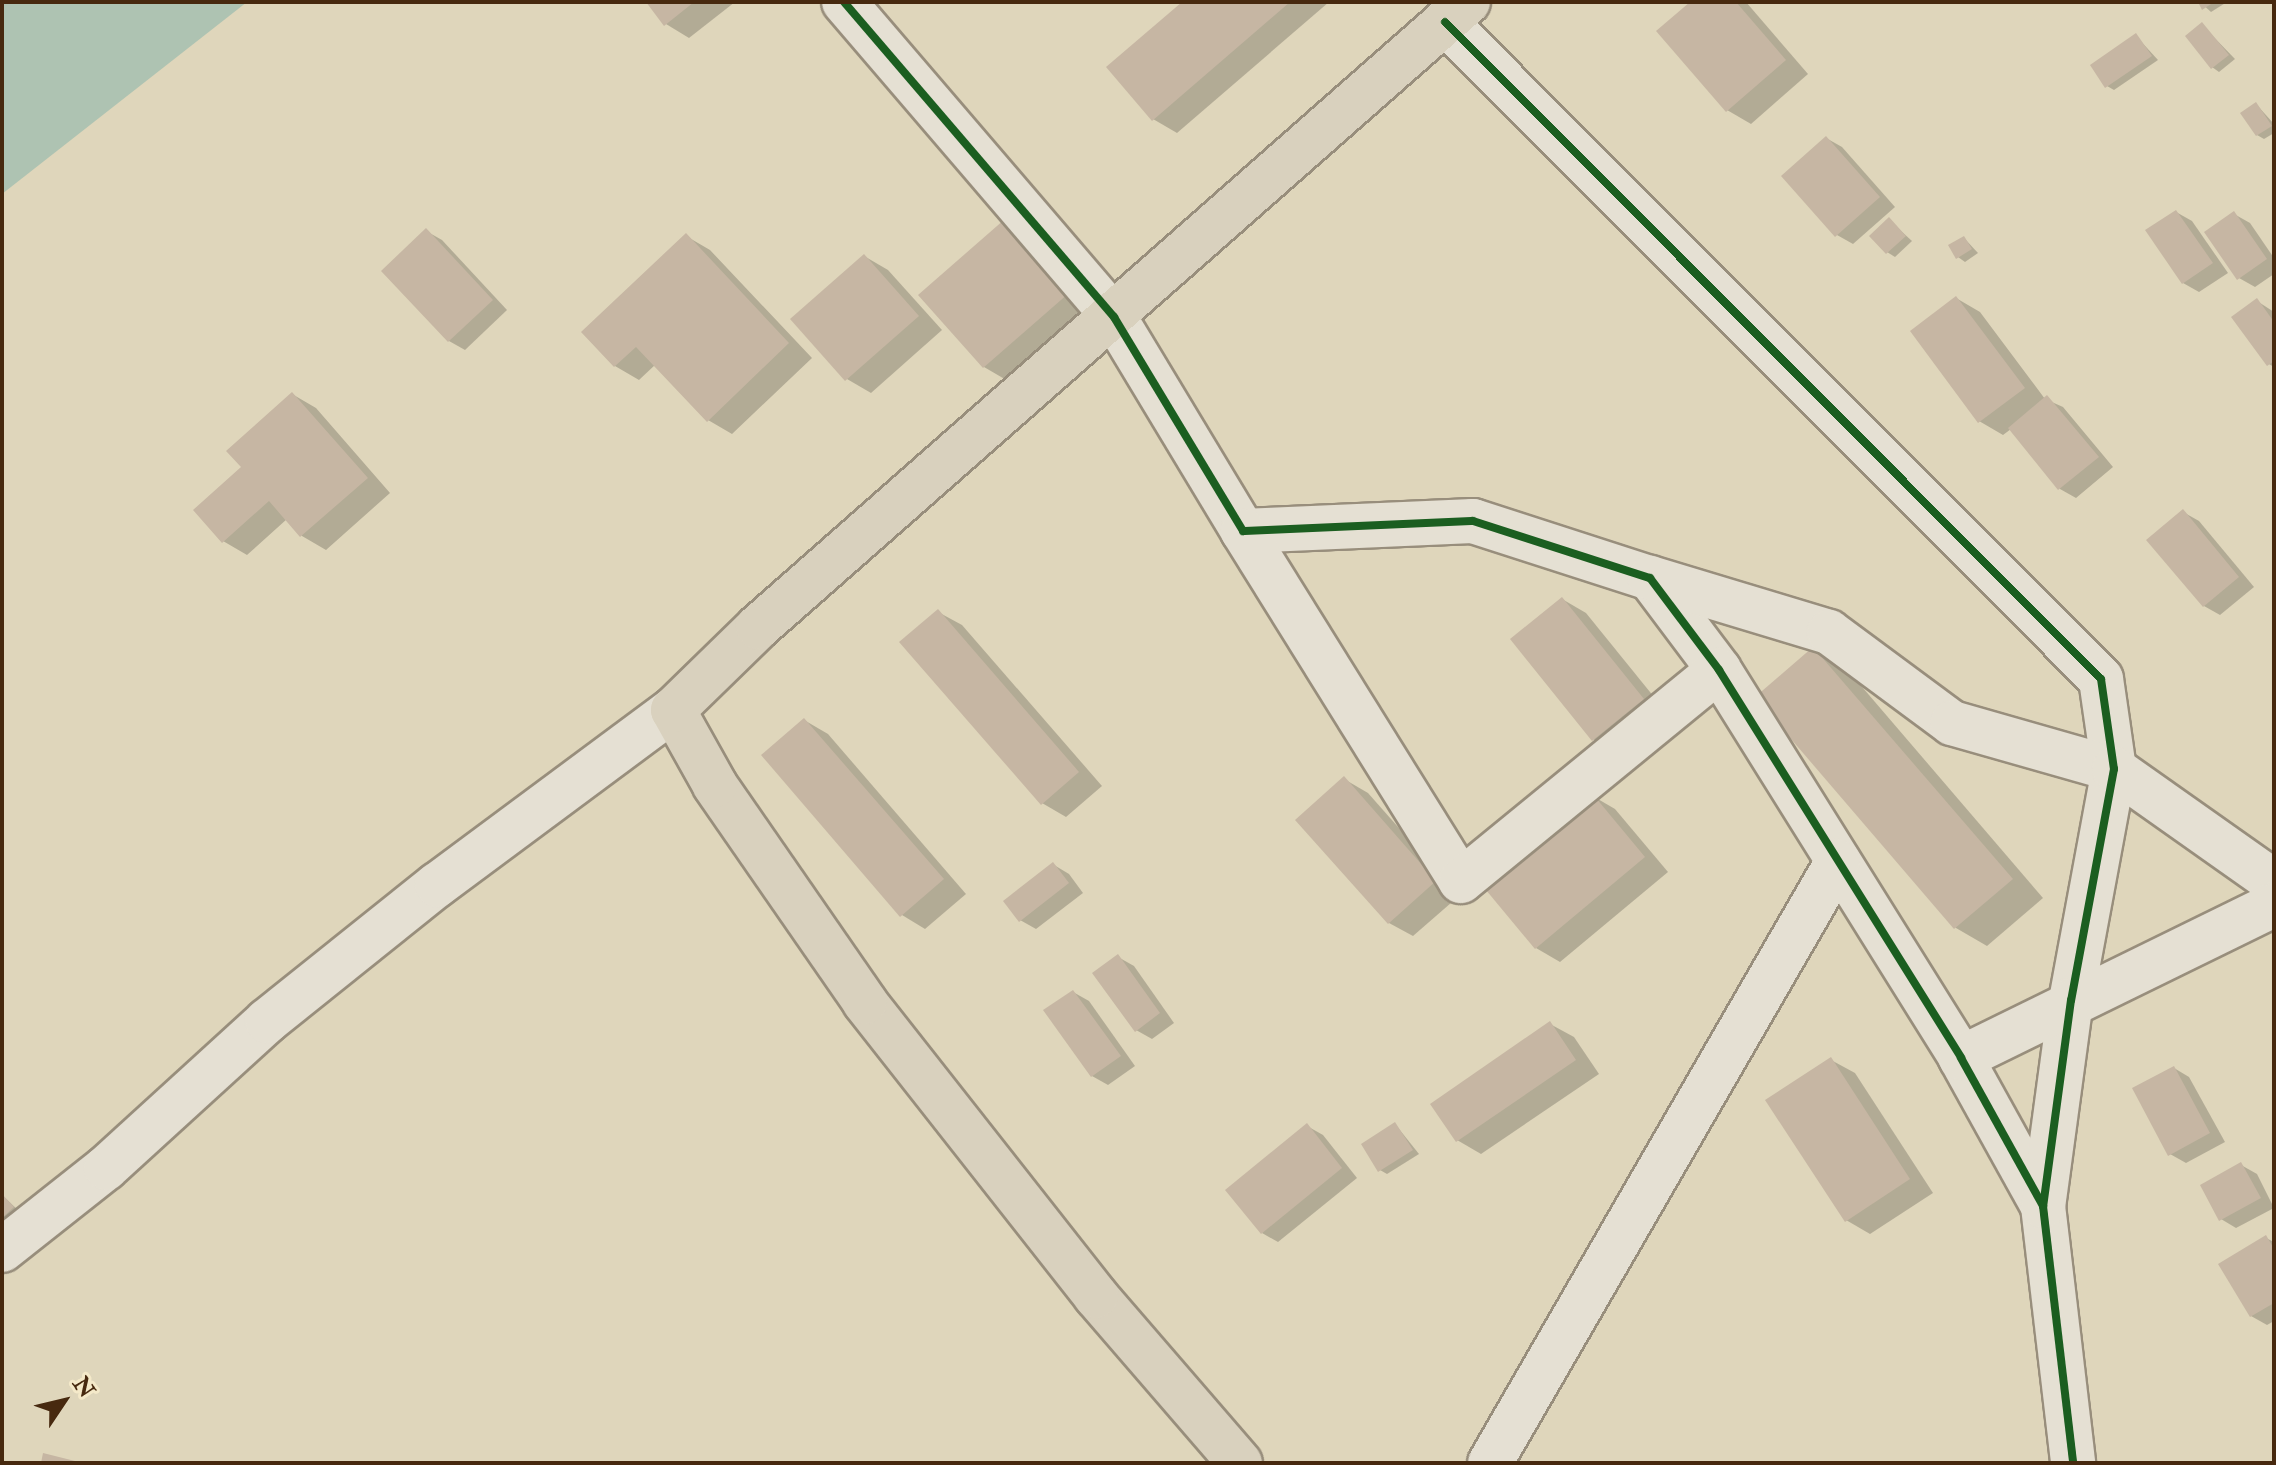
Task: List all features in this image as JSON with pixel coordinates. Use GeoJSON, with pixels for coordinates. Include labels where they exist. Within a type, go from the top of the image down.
{"type":"FeatureCollection","features":[{"type":"Feature","properties":{"kind":"main road"},"geometry":{"type":"LineString","coordinates":[[1240,1463],[1096,1296],[865,1002],[715,785],[673,710],[758,627],[1114,317],[1456,12]]}},
{"type":"Feature","properties":{"kind":"street"},"geometry":{"type":"LineString","coordinates":[[844,2],[1114,317],[1461,881],[1719,670]]}},
{"type":"Feature","properties":{"kind":"street"},"geometry":{"type":"LineString","coordinates":[[1456,12],[2101,679],[2114,769],[2071,1000],[2043,1206],[2073,1463]]}},
{"type":"Feature","properties":{"kind":"street"},"geometry":{"type":"LineString","coordinates":[[1243,531],[1473,521],[1829,632],[1952,723],[2114,769],[2274,882]]}},
{"type":"Feature","properties":{"kind":"street"},"geometry":{"type":"LineString","coordinates":[[1650,578],[1719,670],[1961,1058],[2043,1206]]}},
{"type":"Feature","properties":{"kind":"street"},"geometry":{"type":"LineString","coordinates":[[2,1250],[106,1168],[267,1021],[437,885],[673,710]]}},
{"type":"Feature","properties":{"kind":"street"},"geometry":{"type":"LineString","coordinates":[[1490,1463],[1838,861]]}},
{"type":"Feature","properties":{"kind":"street"},"geometry":{"type":"LineString","coordinates":[[1961,1058],[2071,1000],[2274,905]]}},
{"type":"Feature","properties":{"kind":"shaded area"},"geometry":{"type":"Polygon","coordinates":[[[2,2],[247,2],[2,194],[2,2]]]}},
{"type":"Feature","properties":{"kind":"building"},"geometry":{"type":"Polygon","coordinates":[[[646,2],[694,2],[664,26],[646,2]]]}},
{"type":"Feature","properties":{"kind":"building"},"geometry":{"type":"Polygon","coordinates":[[[1182,2],[1290,2],[1152,121],[1106,67],[1182,2]]]}},
{"type":"Feature","properties":{"kind":"building"},"geometry":{"type":"Polygon","coordinates":[[[1690,2],[1736,2],[1786,60],[1726,112],[1656,31],[1690,2]]]}},
{"type":"Feature","properties":{"kind":"building"},"geometry":{"type":"Polygon","coordinates":[[[2198,2],[2214,2],[2202,10],[2198,2]]]}},
{"type":"Feature","properties":{"kind":"building"},"geometry":{"type":"Polygon","coordinates":[[[2202,22],[2229,55],[2211,69],[2185,36],[2202,22]]]}},
{"type":"Feature","properties":{"kind":"building"},"geometry":{"type":"Polygon","coordinates":[[[2136,33],[2152,56],[2105,88],[2090,65],[2136,33]]]}},
{"type":"Feature","properties":{"kind":"building"},"geometry":{"type":"Polygon","coordinates":[[[2256,102],[2272,126],[2256,136],[2240,113],[2256,102]]]}},
{"type":"Feature","properties":{"kind":"building"},"geometry":{"type":"Polygon","coordinates":[[[1826,136],[1880,197],[1835,237],[1781,176],[1826,136]]]}},
{"type":"Feature","properties":{"kind":"building"},"geometry":{"type":"Polygon","coordinates":[[[2176,210],[2213,263],[2182,284],[2145,230],[2176,210]]]}},
{"type":"Feature","properties":{"kind":"building"},"geometry":{"type":"Polygon","coordinates":[[[2234,211],[2267,259],[2237,280],[2204,232],[2234,211]]]}},
{"type":"Feature","properties":{"kind":"building"},"geometry":{"type":"Polygon","coordinates":[[[1889,217],[1906,236],[1886,254],[1869,236],[1889,217]]]}},
{"type":"Feature","properties":{"kind":"building"},"geometry":{"type":"Polygon","coordinates":[[[1005,219],[1069,293],[983,368],[918,295],[1005,219]]]}},
{"type":"Feature","properties":{"kind":"building"},"geometry":{"type":"Polygon","coordinates":[[[426,228],[493,300],[448,342],[381,271],[426,228]]]}},
{"type":"Feature","properties":{"kind":"building"},"geometry":{"type":"Polygon","coordinates":[[[686,233],[789,343],[707,422],[636,347],[614,367],[581,332],[686,233]]]}},
{"type":"Feature","properties":{"kind":"building"},"geometry":{"type":"Polygon","coordinates":[[[1964,236],[1972,249],[1956,259],[1948,245],[1964,236]]]}},
{"type":"Feature","properties":{"kind":"building"},"geometry":{"type":"Polygon","coordinates":[[[864,254],[919,316],[845,381],[790,319],[864,254]]]}},
{"type":"Feature","properties":{"kind":"building"},"geometry":{"type":"Polygon","coordinates":[[[1956,296],[2025,388],[1978,423],[1910,331],[1956,296]]]}},
{"type":"Feature","properties":{"kind":"building"},"geometry":{"type":"Polygon","coordinates":[[[2257,298],[2274,322],[2274,361],[2267,366],[2231,317],[2257,298]]]}},
{"type":"Feature","properties":{"kind":"building"},"geometry":{"type":"Polygon","coordinates":[[[292,392],[368,478],[300,537],[269,501],[222,543],[193,510],[241,467],[226,451],[292,392]]]}},
{"type":"Feature","properties":{"kind":"building"},"geometry":{"type":"Polygon","coordinates":[[[2047,395],[2099,457],[2058,490],[2008,428],[2047,395]]]}},
{"type":"Feature","properties":{"kind":"building"},"geometry":{"type":"Polygon","coordinates":[[[2183,509],[2239,577],[2203,607],[2146,540],[2183,509]]]}},
{"type":"Feature","properties":{"kind":"building"},"geometry":{"type":"Polygon","coordinates":[[[1562,597],[1644,699],[1592,741],[1510,639],[1562,597]]]}},
{"type":"Feature","properties":{"kind":"building"},"geometry":{"type":"Polygon","coordinates":[[[938,609],[1079,772],[1041,805],[899,642],[938,609]]]}},
{"type":"Feature","properties":{"kind":"building"},"geometry":{"type":"Polygon","coordinates":[[[1813,647],[2013,879],[1954,929],[1755,697],[1813,647]]]}},
{"type":"Feature","properties":{"kind":"building"},"geometry":{"type":"Polygon","coordinates":[[[804,718],[944,879],[900,917],[761,755],[804,718]]]}},
{"type":"Feature","properties":{"kind":"building"},"geometry":{"type":"Polygon","coordinates":[[[1344,776],[1436,881],[1388,924],[1295,820],[1344,776]]]}},
{"type":"Feature","properties":{"kind":"building"},"geometry":{"type":"Polygon","coordinates":[[[1591,792],[1645,857],[1535,949],[1481,884],[1591,792]]]}},
{"type":"Feature","properties":{"kind":"building"},"geometry":{"type":"Polygon","coordinates":[[[1053,862],[1069,883],[1019,922],[1003,901],[1053,862]]]}},
{"type":"Feature","properties":{"kind":"building"},"geometry":{"type":"Polygon","coordinates":[[[1118,954],[1160,1013],[1135,1032],[1092,973],[1118,954]]]}},
{"type":"Feature","properties":{"kind":"building"},"geometry":{"type":"Polygon","coordinates":[[[1073,990],[1121,1056],[1091,1077],[1043,1010],[1073,990]]]}},
{"type":"Feature","properties":{"kind":"building"},"geometry":{"type":"Polygon","coordinates":[[[1550,1021],[1576,1060],[1456,1142],[1430,1104],[1550,1021]]]}},
{"type":"Feature","properties":{"kind":"building"},"geometry":{"type":"Polygon","coordinates":[[[1831,1057],[1910,1179],[1845,1222],[1765,1100],[1831,1057]]]}},
{"type":"Feature","properties":{"kind":"building"},"geometry":{"type":"Polygon","coordinates":[[[2174,1066],[2210,1133],[2168,1156],[2132,1088],[2174,1066]]]}},
{"type":"Feature","properties":{"kind":"building"},"geometry":{"type":"Polygon","coordinates":[[[1395,1122],[1413,1150],[1378,1172],[1361,1144],[1395,1122]]]}},
{"type":"Feature","properties":{"kind":"building"},"geometry":{"type":"Polygon","coordinates":[[[1307,1123],[1342,1168],[1261,1234],[1225,1190],[1307,1123]]]}},
{"type":"Feature","properties":{"kind":"building"},"geometry":{"type":"Polygon","coordinates":[[[2241,1162],[2261,1198],[2219,1221],[2200,1185],[2241,1162]]]}},
{"type":"Feature","properties":{"kind":"building"},"geometry":{"type":"Polygon","coordinates":[[[2,1194],[14,1207],[2,1218],[2,1194]]]}},
{"type":"Feature","properties":{"kind":"building"},"geometry":{"type":"Polygon","coordinates":[[[2266,1235],[2274,1249],[2274,1303],[2250,1317],[2218,1264],[2266,1235]]]}},
{"type":"Feature","properties":{"kind":"building"},"geometry":{"type":"Polygon","coordinates":[[[43,1453],[79,1462],[79,1463],[41,1463],[43,1453]]]}},
{"type":"Feature","properties":{"kind":"cycle path"},"geometry":{"type":"LineString","coordinates":[[844,2],[1114,317],[1243,531],[1473,521],[1650,578],[1719,670],[1961,1058],[2043,1206],[2073,1463]]}},
{"type":"Feature","properties":{"kind":"cycle path"},"geometry":{"type":"LineString","coordinates":[[1445,22],[2101,679],[2114,769],[2071,1000],[2043,1206]]}}]}
